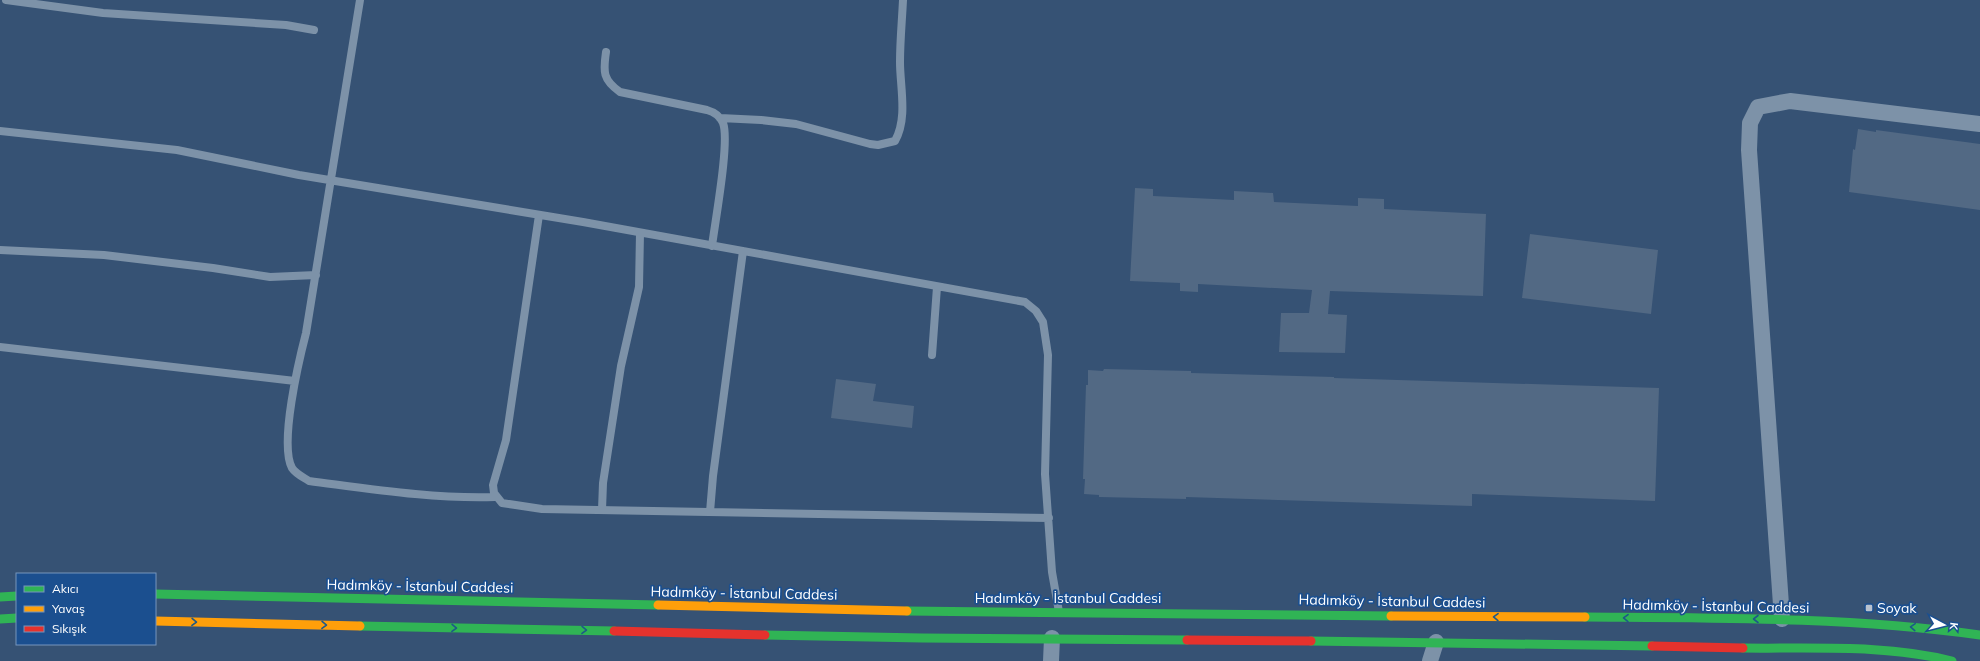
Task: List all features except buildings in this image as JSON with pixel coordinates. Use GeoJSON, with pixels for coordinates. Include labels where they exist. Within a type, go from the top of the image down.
{"type":"FeatureCollection","features":[{"type":"Feature","properties":{"kind":"main road","name":"Hadımköy - İstanbul Caddesi"},"geometry":{"type":"LineString","coordinates":[[156,594],[975,612],[1782,619],[1929,628],[1980,635]]}},
{"type":"Feature","properties":{"kind":"main road"},"geometry":{"type":"LineString","coordinates":[[0,597],[16,596]]}},
{"type":"Feature","properties":{"kind":"main road"},"geometry":{"type":"LineString","coordinates":[[0,619],[16,618]]}},
{"type":"Feature","properties":{"kind":"main road"},"geometry":{"type":"LineString","coordinates":[[156,621],[922,638],[1436,642],[1872,650],[1936,657],[1952,661]]}},
{"type":"Feature","properties":{"kind":"street"},"geometry":{"type":"LineString","coordinates":[[1782,619],[1749,150],[1750,123],[1758,107],[1790,101],[1980,124]]}},
{"type":"Feature","properties":{"kind":"street"},"geometry":{"type":"LineString","coordinates":[[1051,661],[1052,638]]}},
{"type":"Feature","properties":{"kind":"street"},"geometry":{"type":"LineString","coordinates":[[1430,661],[1436,642]]}},
{"type":"Feature","properties":{"kind":"lane"},"geometry":{"type":"LineString","coordinates":[[6,0],[103,12],[286,25],[314,30]]}},
{"type":"Feature","properties":{"kind":"lane"},"geometry":{"type":"LineString","coordinates":[[360,0],[316,275],[290,410],[288,448],[291,466],[296,473],[309,481],[412,495],[471,498],[496,497],[507,505],[542,509],[1049,518]]}},
{"type":"Feature","properties":{"kind":"lane"},"geometry":{"type":"LineString","coordinates":[[606,52],[604,66],[606,79],[610,86],[620,92],[706,110],[720,118],[761,120],[796,124],[835,136],[874,145],[895,141],[900,133],[900,61],[903,0]]}},
{"type":"Feature","properties":{"kind":"lane"},"geometry":{"type":"LineString","coordinates":[[712,246],[722,166],[724,128],[720,118]]}},
{"type":"Feature","properties":{"kind":"lane"},"geometry":{"type":"LineString","coordinates":[[0,131],[177,150],[331,180],[743,251],[1004,300],[1018,300],[1031,306],[1043,322],[1048,355],[1045,474],[1052,572],[1059,612]]}},
{"type":"Feature","properties":{"kind":"lane"},"geometry":{"type":"LineString","coordinates":[[496,497],[493,485],[506,440],[539,215]]}},
{"type":"Feature","properties":{"kind":"lane"},"geometry":{"type":"LineString","coordinates":[[602,510],[603,483],[621,366],[639,287],[640,233]]}},
{"type":"Feature","properties":{"kind":"lane"},"geometry":{"type":"LineString","coordinates":[[0,250],[104,255],[213,268],[270,277],[316,275]]}},
{"type":"Feature","properties":{"kind":"lane"},"geometry":{"type":"LineString","coordinates":[[710,512],[713,476],[743,251]]}},
{"type":"Feature","properties":{"kind":"lane"},"geometry":{"type":"LineString","coordinates":[[932,355],[937,287]]}},
{"type":"Feature","properties":{"kind":"lane"},"geometry":{"type":"LineString","coordinates":[[0,346],[295,381]]}},
{"type":"Feature","properties":{"kind":"traffic: fast"},"geometry":{"type":"LineString","coordinates":[[156,594],[658,605]]}},
{"type":"Feature","properties":{"kind":"traffic: fast"},"geometry":{"type":"LineString","coordinates":[[0,597],[16,596]]}},
{"type":"Feature","properties":{"kind":"traffic: fast"},"geometry":{"type":"LineString","coordinates":[[907,611],[1391,616]]}},
{"type":"Feature","properties":{"kind":"traffic: fast"},"geometry":{"type":"LineString","coordinates":[[1585,617],[1733,618],[1832,622],[1931,629],[1980,635]]}},
{"type":"Feature","properties":{"kind":"traffic: fast"},"geometry":{"type":"LineString","coordinates":[[0,619],[16,618]]}},
{"type":"Feature","properties":{"kind":"traffic: fast"},"geometry":{"type":"LineString","coordinates":[[360,626],[614,631]]}},
{"type":"Feature","properties":{"kind":"traffic: fast"},"geometry":{"type":"LineString","coordinates":[[765,635],[1187,640]]}},
{"type":"Feature","properties":{"kind":"traffic: fast"},"geometry":{"type":"LineString","coordinates":[[1311,641],[1652,646]]}},
{"type":"Feature","properties":{"kind":"traffic: fast"},"geometry":{"type":"LineString","coordinates":[[1743,648],[1848,648],[1901,652],[1952,661]]}},
{"type":"Feature","properties":{"kind":"traffic: slow"},"geometry":{"type":"LineString","coordinates":[[658,605],[907,611]]}},
{"type":"Feature","properties":{"kind":"traffic: slow"},"geometry":{"type":"LineString","coordinates":[[1391,616],[1585,617]]}},
{"type":"Feature","properties":{"kind":"traffic: slow"},"geometry":{"type":"LineString","coordinates":[[156,621],[360,626]]}},
{"type":"Feature","properties":{"kind":"traffic: jam"},"geometry":{"type":"LineString","coordinates":[[614,631],[765,635]]}},
{"type":"Feature","properties":{"kind":"traffic: jam"},"geometry":{"type":"LineString","coordinates":[[1187,640],[1311,641]]}},
{"type":"Feature","properties":{"kind":"traffic: jam"},"geometry":{"type":"LineString","coordinates":[[1652,646],[1743,648]]}},
{"type":"Feature","properties":{"kind":"place","name":"Soyak"},"geometry":{"type":"Point","coordinates":[1869,608]}}]}
